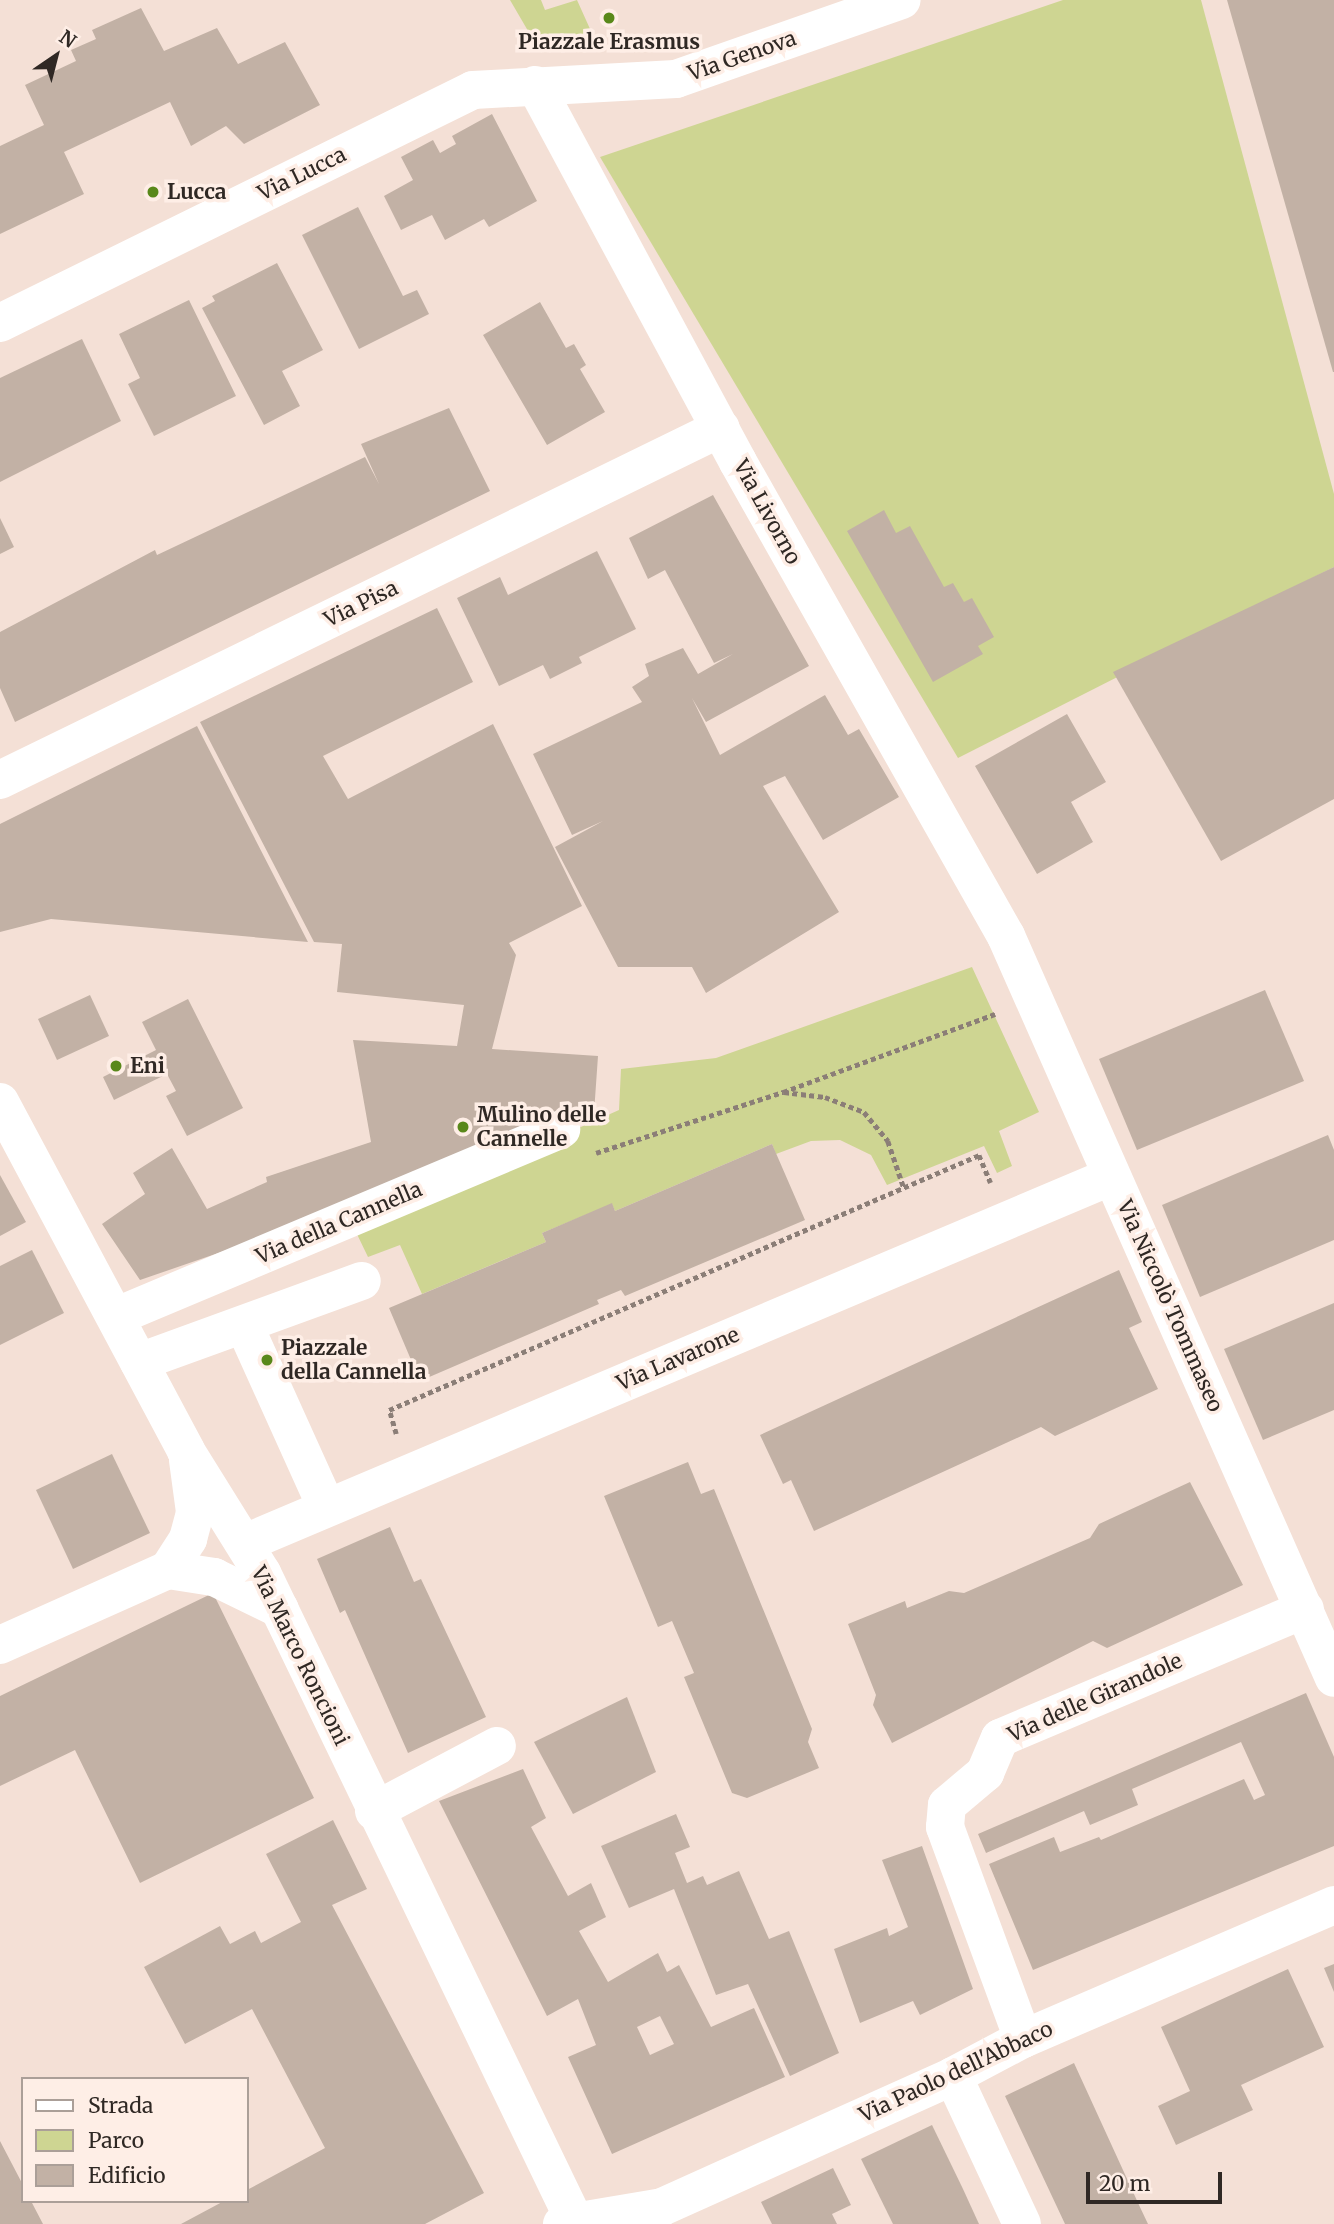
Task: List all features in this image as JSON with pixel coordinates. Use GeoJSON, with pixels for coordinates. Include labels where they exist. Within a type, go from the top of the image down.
{"type":"FeatureCollection","features":[{"type":"Feature","properties":{"kind":"street","name":"Via Genova"},"geometry":{"type":"LineString","coordinates":[[535,85],[676,79],[902,0]]}},
{"type":"Feature","properties":{"kind":"street","name":"Via Lucca"},"geometry":{"type":"LineString","coordinates":[[0,323],[473,90],[535,85]]}},
{"type":"Feature","properties":{"kind":"street","name":"Via Livorno"},"geometry":{"type":"LineString","coordinates":[[535,85],[721,428],[1006,936]]}},
{"type":"Feature","properties":{"kind":"street","name":"Via Pisa"},"geometry":{"type":"LineString","coordinates":[[0,780],[721,428]]}},
{"type":"Feature","properties":{"kind":"street","name":"Via Niccolò Tommaseo"},"geometry":{"type":"LineString","coordinates":[[1006,936],[1334,1678]]}},
{"type":"Feature","properties":{"kind":"street","name":"Via Marco Roncioni"},"geometry":{"type":"LineString","coordinates":[[0,1102],[187,1451],[245,1543],[280,1609],[570,2222]]}},
{"type":"Feature","properties":{"kind":"street","name":"Via della Cannella"},"geometry":{"type":"LineString","coordinates":[[117,1316],[561,1129]]}},
{"type":"Feature","properties":{"kind":"street","name":"Via Lavarone"},"geometry":{"type":"LineString","coordinates":[[245,1543],[326,1506],[1112,1176]]}},
{"type":"Feature","properties":{"kind":"street"},"geometry":{"type":"LineString","coordinates":[[139,1362],[246,1327],[362,1281]]}},
{"type":"Feature","properties":{"kind":"street"},"geometry":{"type":"LineString","coordinates":[[246,1327],[326,1506]]}},
{"type":"Feature","properties":{"kind":"street"},"geometry":{"type":"LineString","coordinates":[[168,1570],[188,1539],[195,1512],[187,1451]]}},
{"type":"Feature","properties":{"kind":"street"},"geometry":{"type":"LineString","coordinates":[[0,1645],[168,1570],[214,1577],[280,1609]]}},
{"type":"Feature","properties":{"kind":"street","name":"Via delle Girandole"},"geometry":{"type":"LineString","coordinates":[[1023,2039],[945,1827],[947,1805],[985,1773],[1000,1738],[1305,1609]]}},
{"type":"Feature","properties":{"kind":"street"},"geometry":{"type":"LineString","coordinates":[[374,1811],[497,1746]]}},
{"type":"Feature","properties":{"kind":"street","name":"Via Paolo dell'Abbaco"},"geometry":{"type":"LineString","coordinates":[[570,2222],[662,2207],[953,2076],[1023,2039],[1334,1905]]}},
{"type":"Feature","properties":{"kind":"street"},"geometry":{"type":"LineString","coordinates":[[953,2076],[1022,2224]]}},
{"type":"Feature","properties":{"kind":"path"},"geometry":{"type":"LineString","coordinates":[[561,1129],[566,1151],[597,1153],[783,1092],[1036,1003]]}},
{"type":"Feature","properties":{"kind":"path"},"geometry":{"type":"LineString","coordinates":[[783,1092],[825,1097],[864,1112],[888,1141],[904,1188]]}},
{"type":"Feature","properties":{"kind":"path"},"geometry":{"type":"LineString","coordinates":[[398,1440],[389,1410],[979,1155],[993,1187],[1003,1182]]}},
{"type":"Feature","properties":{"kind":"green space"},"geometry":{"type":"Polygon","coordinates":[[[510,0],[541,0],[545,10],[577,0],[595,40],[531,36],[510,0]]]}},
{"type":"Feature","properties":{"kind":"green space"},"geometry":{"type":"Polygon","coordinates":[[[1063,0],[1201,0],[1334,494],[1334,567],[958,758],[600,157],[1063,0]]]}},
{"type":"Feature","properties":{"kind":"green space"},"geometry":{"type":"Polygon","coordinates":[[[972,967],[1039,1112],[999,1131],[1012,1166],[997,1173],[984,1146],[887,1185],[871,1155],[840,1140],[811,1141],[776,1154],[772,1144],[615,1211],[612,1204],[542,1233],[546,1242],[422,1294],[400,1245],[368,1257],[354,1228],[619,1110],[621,1069],[716,1058],[972,967]]]}},
{"type":"Feature","properties":{"kind":"building"},"geometry":{"type":"Polygon","coordinates":[[[1227,0],[1334,0],[1334,372],[1333,372],[1227,0]]]}},
{"type":"Feature","properties":{"kind":"building"},"geometry":{"type":"Polygon","coordinates":[[[141,8],[164,51],[217,28],[238,64],[285,42],[320,105],[244,144],[226,126],[191,146],[170,102],[64,152],[84,194],[0,234],[0,146],[44,125],[25,85],[76,61],[71,50],[96,39],[92,30],[141,8]]]}},
{"type":"Feature","properties":{"kind":"building"},"geometry":{"type":"Polygon","coordinates":[[[492,114],[537,201],[489,227],[484,219],[445,240],[432,215],[401,230],[384,196],[413,180],[401,157],[433,140],[440,153],[456,144],[452,136],[492,114]]]}},
{"type":"Feature","properties":{"kind":"building"},"geometry":{"type":"Polygon","coordinates":[[[358,207],[403,296],[417,290],[429,314],[359,349],[302,235],[358,207]]]}},
{"type":"Feature","properties":{"kind":"building"},"geometry":{"type":"Polygon","coordinates":[[[277,263],[323,350],[282,371],[300,406],[264,425],[202,308],[215,301],[212,296],[277,263]]]}},
{"type":"Feature","properties":{"kind":"building"},"geometry":{"type":"Polygon","coordinates":[[[189,300],[236,396],[154,436],[128,384],[140,378],[119,334],[189,300]]]}},
{"type":"Feature","properties":{"kind":"building"},"geometry":{"type":"Polygon","coordinates":[[[540,302],[566,348],[574,344],[586,365],[580,369],[605,412],[547,445],[483,335],[540,302]]]}},
{"type":"Feature","properties":{"kind":"building"},"geometry":{"type":"Polygon","coordinates":[[[82,339],[121,421],[0,482],[0,378],[82,339]]]}},
{"type":"Feature","properties":{"kind":"building"},"geometry":{"type":"Polygon","coordinates":[[[449,408],[490,491],[15,722],[0,688],[0,632],[155,550],[157,555],[365,457],[379,484],[361,444],[449,408]]]}},
{"type":"Feature","properties":{"kind":"building"},"geometry":{"type":"Polygon","coordinates":[[[713,495],[809,666],[706,722],[692,698],[720,755],[825,695],[848,735],[859,729],[899,797],[823,840],[785,776],[763,786],[839,912],[706,993],[692,967],[618,967],[555,847],[603,821],[572,835],[533,754],[642,702],[632,687],[649,676],[645,664],[683,648],[698,674],[733,654],[714,663],[665,570],[648,579],[629,538],[713,495]]]}},
{"type":"Feature","properties":{"kind":"building"},"geometry":{"type":"Polygon","coordinates":[[[884,510],[896,533],[910,526],[944,587],[953,583],[964,602],[972,598],[994,637],[978,646],[983,654],[933,682],[847,531],[884,510]]]}},
{"type":"Feature","properties":{"kind":"building"},"geometry":{"type":"Polygon","coordinates":[[[0,518],[14,547],[0,554],[0,518]]]}},
{"type":"Feature","properties":{"kind":"building"},"geometry":{"type":"Polygon","coordinates":[[[597,551],[636,629],[579,657],[582,663],[550,679],[543,665],[499,686],[457,598],[500,577],[508,595],[597,551]]]}},
{"type":"Feature","properties":{"kind":"building"},"geometry":{"type":"Polygon","coordinates":[[[1334,567],[1334,799],[1221,861],[1113,672],[1334,567]]]}},
{"type":"Feature","properties":{"kind":"building"},"geometry":{"type":"Polygon","coordinates":[[[437,608],[473,682],[323,756],[348,799],[493,724],[582,906],[509,943],[516,955],[492,1049],[598,1056],[594,1113],[393,1193],[140,1280],[102,1224],[145,1194],[133,1173],[172,1148],[207,1209],[267,1182],[266,1177],[371,1142],[353,1040],[457,1046],[464,1005],[337,992],[342,944],[314,942],[200,722],[437,608]]]}},
{"type":"Feature","properties":{"kind":"building"},"geometry":{"type":"Polygon","coordinates":[[[1067,714],[1106,782],[1071,802],[1093,842],[1037,874],[975,766],[1067,714]]]}},
{"type":"Feature","properties":{"kind":"building"},"geometry":{"type":"Polygon","coordinates":[[[197,726],[308,942],[51,919],[0,932],[0,824],[197,726]]]}},
{"type":"Feature","properties":{"kind":"building"},"geometry":{"type":"Polygon","coordinates":[[[1265,990],[1304,1081],[1137,1150],[1099,1059],[1265,990]]]}},
{"type":"Feature","properties":{"kind":"building"},"geometry":{"type":"Polygon","coordinates":[[[90,995],[109,1036],[57,1060],[38,1019],[90,995]]]}},
{"type":"Feature","properties":{"kind":"building"},"geometry":{"type":"Polygon","coordinates":[[[188,999],[243,1108],[187,1136],[166,1096],[176,1091],[167,1074],[114,1100],[103,1077],[156,1050],[142,1022],[188,999]]]}},
{"type":"Feature","properties":{"kind":"building"},"geometry":{"type":"Polygon","coordinates":[[[1328,1135],[1334,1150],[1334,1240],[1200,1297],[1162,1205],[1328,1135]]]}},
{"type":"Feature","properties":{"kind":"building"},"geometry":{"type":"Polygon","coordinates":[[[772,1144],[805,1220],[625,1296],[621,1290],[597,1300],[599,1304],[420,1381],[389,1308],[546,1242],[542,1233],[612,1203],[615,1211],[772,1144]]]}},
{"type":"Feature","properties":{"kind":"building"},"geometry":{"type":"Polygon","coordinates":[[[0,1175],[26,1222],[0,1236],[0,1175]]]}},
{"type":"Feature","properties":{"kind":"building"},"geometry":{"type":"Polygon","coordinates":[[[32,1250],[64,1313],[0,1345],[0,1266],[32,1250]]]}},
{"type":"Feature","properties":{"kind":"building"},"geometry":{"type":"Polygon","coordinates":[[[1119,1270],[1142,1322],[1129,1328],[1158,1389],[1055,1436],[1041,1427],[814,1531],[791,1480],[783,1484],[760,1435],[1119,1270]]]}},
{"type":"Feature","properties":{"kind":"building"},"geometry":{"type":"Polygon","coordinates":[[[1334,1303],[1334,1410],[1263,1440],[1224,1349],[1334,1303]]]}},
{"type":"Feature","properties":{"kind":"building"},"geometry":{"type":"Polygon","coordinates":[[[112,1454],[150,1533],[73,1569],[36,1490],[112,1454]]]}},
{"type":"Feature","properties":{"kind":"building"},"geometry":{"type":"Polygon","coordinates":[[[688,1462],[701,1494],[714,1489],[812,1729],[808,1742],[819,1768],[747,1798],[732,1793],[684,1677],[694,1673],[672,1621],[658,1627],[604,1496],[688,1462]]]}},
{"type":"Feature","properties":{"kind":"building"},"geometry":{"type":"Polygon","coordinates":[[[1190,1482],[1243,1585],[1107,1648],[1093,1641],[892,1743],[873,1705],[876,1695],[848,1624],[905,1601],[907,1608],[949,1591],[964,1593],[1090,1538],[1099,1524],[1190,1482]]]}},
{"type":"Feature","properties":{"kind":"building"},"geometry":{"type":"Polygon","coordinates":[[[390,1527],[414,1582],[421,1579],[486,1717],[408,1753],[345,1610],[340,1613],[317,1559],[390,1527]]]}},
{"type":"Feature","properties":{"kind":"building"},"geometry":{"type":"Polygon","coordinates":[[[213,1593],[314,1798],[140,1883],[75,1750],[0,1786],[0,1696],[213,1593]]]}},
{"type":"Feature","properties":{"kind":"building"},"geometry":{"type":"Polygon","coordinates":[[[1306,1693],[1334,1757],[1334,1846],[1033,1970],[989,1864],[1054,1837],[1060,1852],[1099,1837],[1101,1840],[1244,1779],[1254,1800],[1265,1795],[1241,1742],[1132,1789],[1138,1805],[1090,1825],[1084,1811],[986,1853],[978,1834],[1306,1693]]]}},
{"type":"Feature","properties":{"kind":"building"},"geometry":{"type":"Polygon","coordinates":[[[627,1697],[656,1772],[573,1814],[534,1742],[627,1697]]]}},
{"type":"Feature","properties":{"kind":"building"},"geometry":{"type":"Polygon","coordinates":[[[523,1769],[546,1818],[531,1827],[568,1896],[591,1883],[606,1917],[579,1931],[608,1982],[658,1953],[667,1972],[679,1965],[711,2027],[754,2008],[785,2077],[612,2154],[568,2057],[596,2045],[578,1999],[547,2016],[439,1801],[523,1769]],[[660,2016],[637,2027],[650,2055],[674,2044],[660,2016]]]}},
{"type":"Feature","properties":{"kind":"building"},"geometry":{"type":"Polygon","coordinates":[[[676,1814],[690,1847],[675,1853],[687,1883],[703,1876],[707,1885],[739,1871],[769,1939],[789,1931],[839,2053],[790,2076],[748,1984],[716,1995],[674,1889],[629,1908],[601,1846],[676,1814]]]}},
{"type":"Feature","properties":{"kind":"building"},"geometry":{"type":"Polygon","coordinates":[[[333,1820],[367,1889],[332,1905],[484,2193],[425,2224],[181,2224],[220,2203],[248,2203],[248,2189],[325,2148],[252,2009],[185,2044],[144,1967],[220,1926],[230,1944],[255,1931],[261,1943],[301,1922],[266,1854],[333,1820]]]}},
{"type":"Feature","properties":{"kind":"building"},"geometry":{"type":"Polygon","coordinates":[[[922,1846],[973,1989],[920,2015],[913,2001],[860,2023],[834,1949],[887,1928],[889,1936],[908,1927],[882,1860],[922,1846]]]}},
{"type":"Feature","properties":{"kind":"building"},"geometry":{"type":"Polygon","coordinates":[[[1334,1964],[1334,1992],[1324,1968],[1334,1964]]]}},
{"type":"Feature","properties":{"kind":"building"},"geometry":{"type":"Polygon","coordinates":[[[1288,1969],[1324,2047],[1241,2085],[1253,2110],[1176,2145],[1158,2106],[1190,2091],[1161,2027],[1288,1969]]]}},
{"type":"Feature","properties":{"kind":"building"},"geometry":{"type":"Polygon","coordinates":[[[1074,2063],[1148,2224],[1065,2224],[1005,2096],[1074,2063]]]}},
{"type":"Feature","properties":{"kind":"building"},"geometry":{"type":"Polygon","coordinates":[[[932,2125],[979,2224],[893,2224],[861,2159],[932,2125]]]}},
{"type":"Feature","properties":{"kind":"building"},"geometry":{"type":"Polygon","coordinates":[[[0,2141],[21,2181],[21,2203],[32,2203],[43,2224],[0,2224],[0,2141]]]}},
{"type":"Feature","properties":{"kind":"building"},"geometry":{"type":"Polygon","coordinates":[[[833,2168],[851,2205],[832,2214],[837,2224],[772,2224],[761,2202],[833,2168]]]}},
{"type":"Feature","properties":{"kind":"place","name":"Piazzale Erasmus"},"geometry":{"type":"Point","coordinates":[609,18]}},
{"type":"Feature","properties":{"kind":"place","name":"Lucca"},"geometry":{"type":"Point","coordinates":[153,192]}},
{"type":"Feature","properties":{"kind":"place","name":"Eni"},"geometry":{"type":"Point","coordinates":[116,1066]}},
{"type":"Feature","properties":{"kind":"place","name":"Mulino delle Cannelle"},"geometry":{"type":"Point","coordinates":[463,1127]}},
{"type":"Feature","properties":{"kind":"place","name":"Piazzale della Cannella"},"geometry":{"type":"Point","coordinates":[267,1360]}}]}
